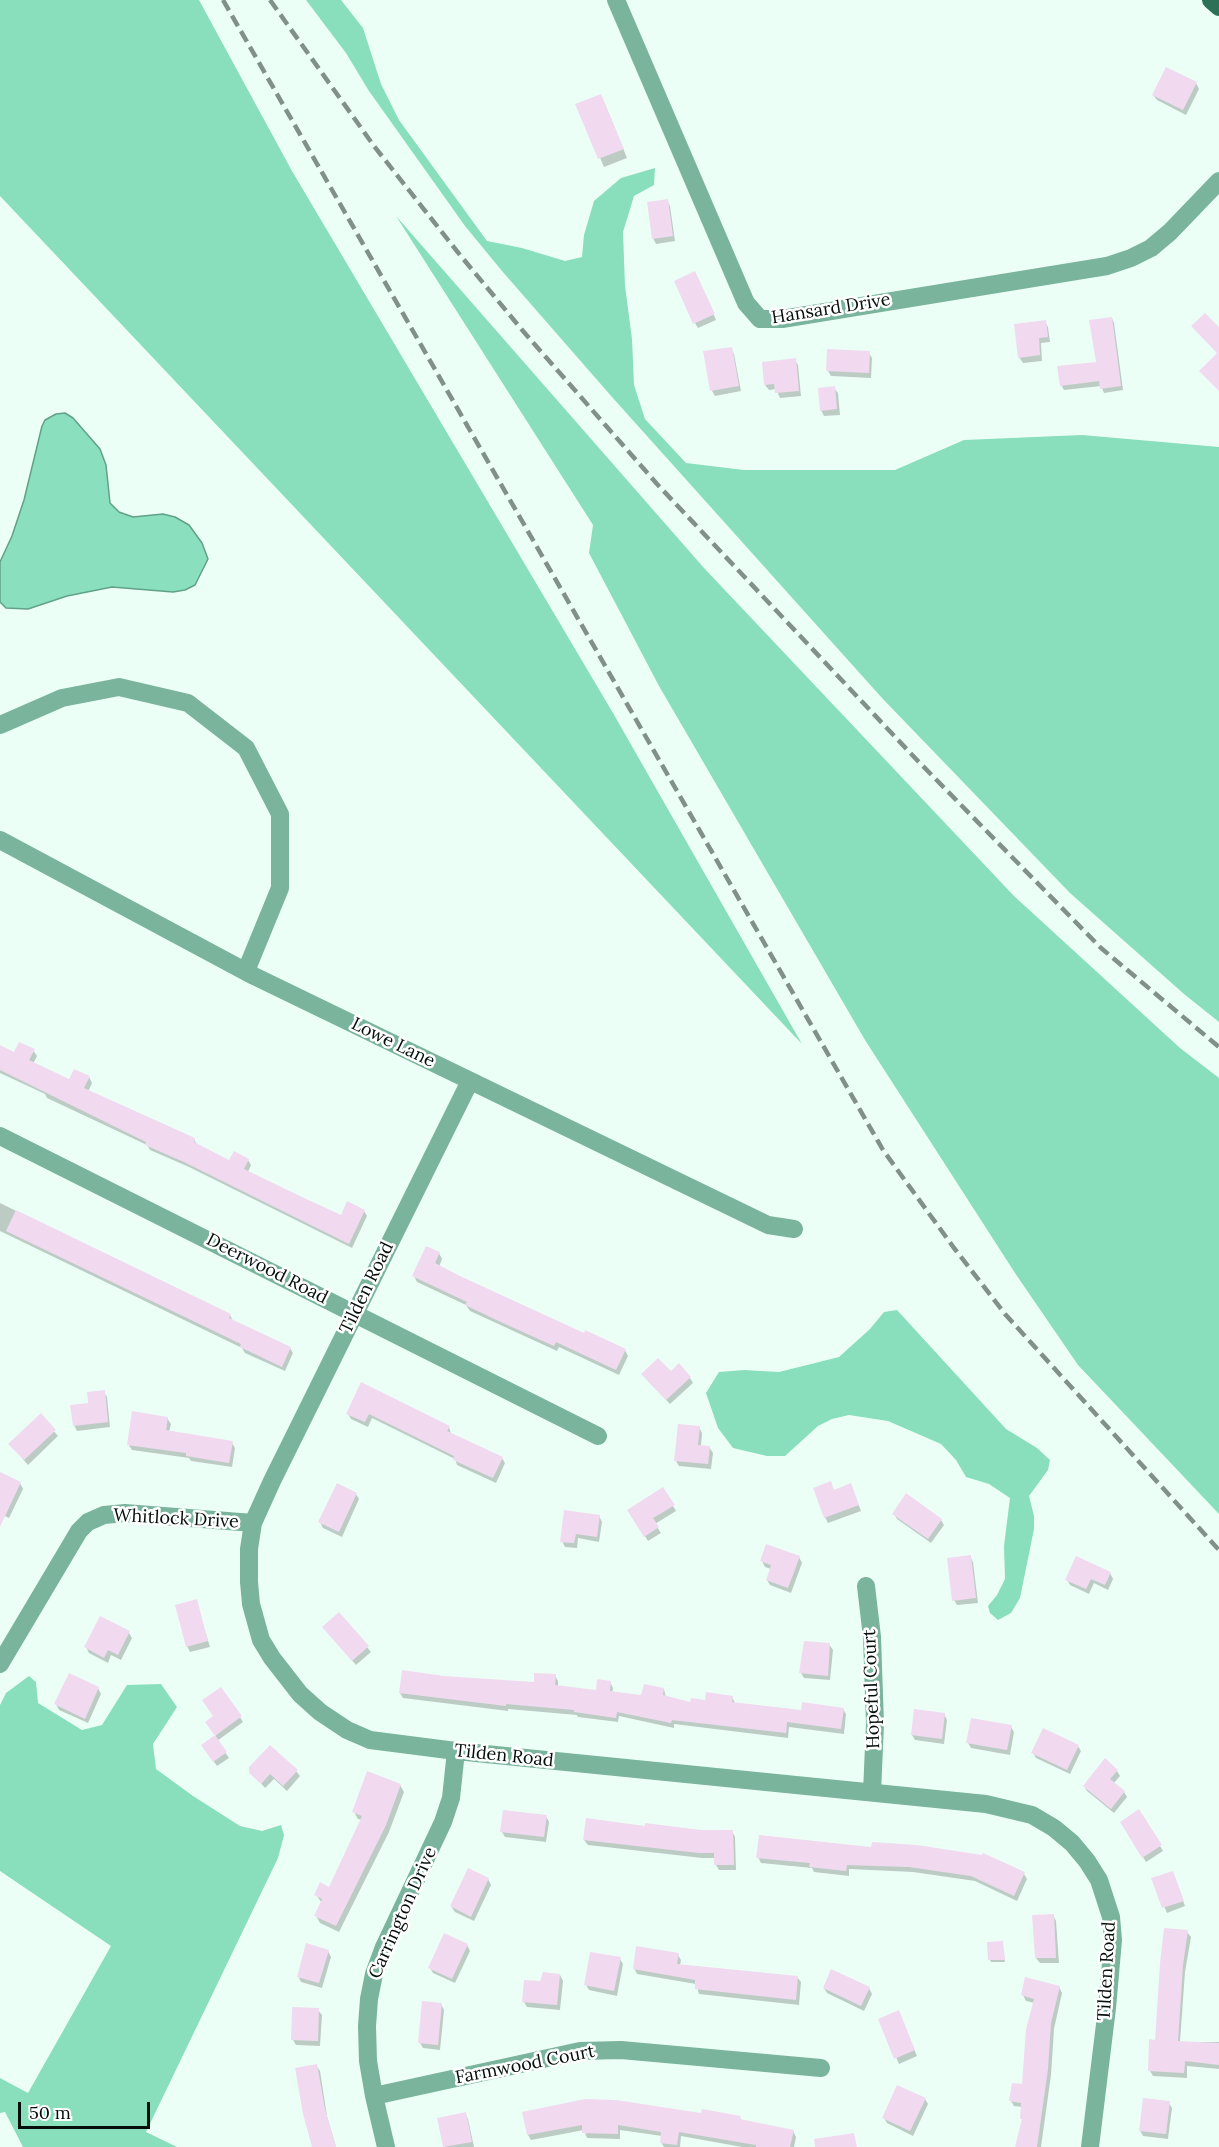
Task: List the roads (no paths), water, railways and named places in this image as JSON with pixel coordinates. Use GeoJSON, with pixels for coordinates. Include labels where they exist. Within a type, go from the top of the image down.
{"type":"FeatureCollection","features":[{"type":"Feature","properties":{"kind":"main road"},"geometry":{"type":"LineString","coordinates":[[1211,0],[1219,7]]}},
{"type":"Feature","properties":{"kind":"street","name":"Hansard Drive"},"geometry":{"type":"LineString","coordinates":[[616,0],[746,303],[760,319],[782,319],[1107,266],[1151,248],[1170,232],[1219,180]]}},
{"type":"Feature","properties":{"kind":"street"},"geometry":{"type":"LineString","coordinates":[[0,724],[62,698],[119,687],[188,703],[246,748],[280,814],[280,888],[246,971]]}},
{"type":"Feature","properties":{"kind":"street","name":"Lowe Lane"},"geometry":{"type":"LineString","coordinates":[[0,840],[246,971],[470,1081],[768,1225],[794,1228]]}},
{"type":"Feature","properties":{"kind":"street","name":"Tilden Road"},"geometry":{"type":"LineString","coordinates":[[470,1081],[272,1480],[253,1523],[249,1549],[249,1582],[256,1626],[272,1658],[300,1694],[320,1713],[347,1730],[370,1740],[389,1744],[986,1804],[1032,1815],[1072,1843],[1088,1861],[1099,1880],[1112,1917],[1113,1940],[1090,2147]]}},
{"type":"Feature","properties":{"kind":"street","name":"Deerwood Road"},"geometry":{"type":"LineString","coordinates":[[0,1136],[598,1436]]}},
{"type":"Feature","properties":{"kind":"street","name":"Whitlock Drive"},"geometry":{"type":"LineString","coordinates":[[0,1664],[79,1531],[88,1522],[104,1515],[125,1514],[253,1523]]}},
{"type":"Feature","properties":{"kind":"street","name":"Hopeful Court"},"geometry":{"type":"LineString","coordinates":[[866,1586],[872,1637],[875,1724],[872,1792]]}},
{"type":"Feature","properties":{"kind":"street","name":"Carrington Drive"},"geometry":{"type":"LineString","coordinates":[[386,2147],[368,2061],[369,1998],[374,1974],[384,1947],[443,1822],[451,1798],[456,1751]]}},
{"type":"Feature","properties":{"kind":"street","name":"Farmwood Court"},"geometry":{"type":"LineString","coordinates":[[374,2096],[580,2051],[621,2050],[821,2068]]}},
{"type":"Feature","properties":{"kind":"railway"},"geometry":{"type":"LineString","coordinates":[[223,0],[883,1150],[1005,1314],[1219,1550]]}},
{"type":"Feature","properties":{"kind":"railway"},"geometry":{"type":"LineString","coordinates":[[270,0],[374,146],[460,255],[523,331],[657,484],[916,759],[1101,948],[1219,1047]]}}]}
